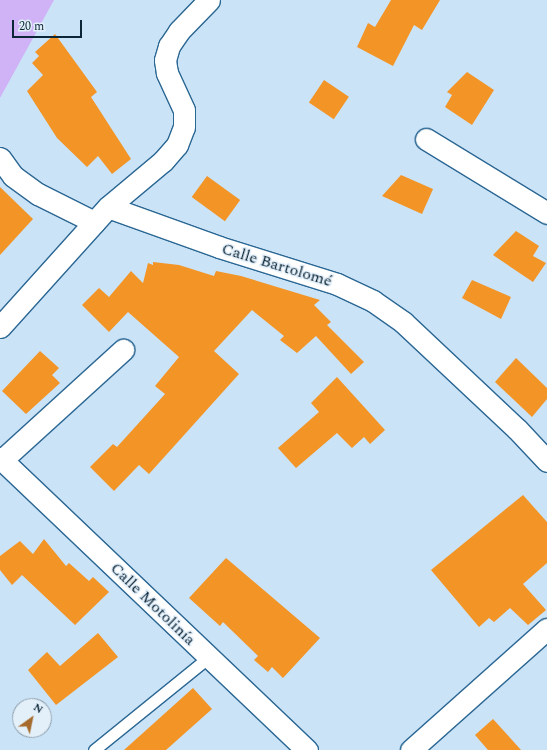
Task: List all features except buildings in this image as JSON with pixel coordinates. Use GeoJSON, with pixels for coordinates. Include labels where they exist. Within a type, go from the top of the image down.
{"type":"FeatureCollection","features":[{"type":"Feature","properties":{"kind":"street"},"geometry":{"type":"LineString","coordinates":[[0,327],[101,215],[163,161],[177,145],[184,127],[184,110],[167,73],[165,60],[169,46],[179,31],[209,0]]}},
{"type":"Feature","properties":{"kind":"street"},"geometry":{"type":"LineString","coordinates":[[426,139],[547,213]]}},
{"type":"Feature","properties":{"kind":"street","name":"Calle Bartolomé"},"geometry":{"type":"LineString","coordinates":[[0,158],[13,176],[38,194],[101,215],[219,247],[337,284],[373,301],[404,322],[517,429],[547,461]]}},
{"type":"Feature","properties":{"kind":"street"},"geometry":{"type":"LineString","coordinates":[[1,459],[123,350]]}},
{"type":"Feature","properties":{"kind":"street","name":"Calle Motolinía"},"geometry":{"type":"LineString","coordinates":[[1,459],[306,750]]}},
{"type":"Feature","properties":{"kind":"street"},"geometry":{"type":"LineString","coordinates":[[411,750],[547,629]]}},
{"type":"Feature","properties":{"kind":"lane"},"geometry":{"type":"LineString","coordinates":[[94,750],[209,657]]}},
{"type":"Feature","properties":{"kind":"shaded area"},"geometry":{"type":"Polygon","coordinates":[[[0,0],[54,0],[0,98],[0,0]]]}}]}
